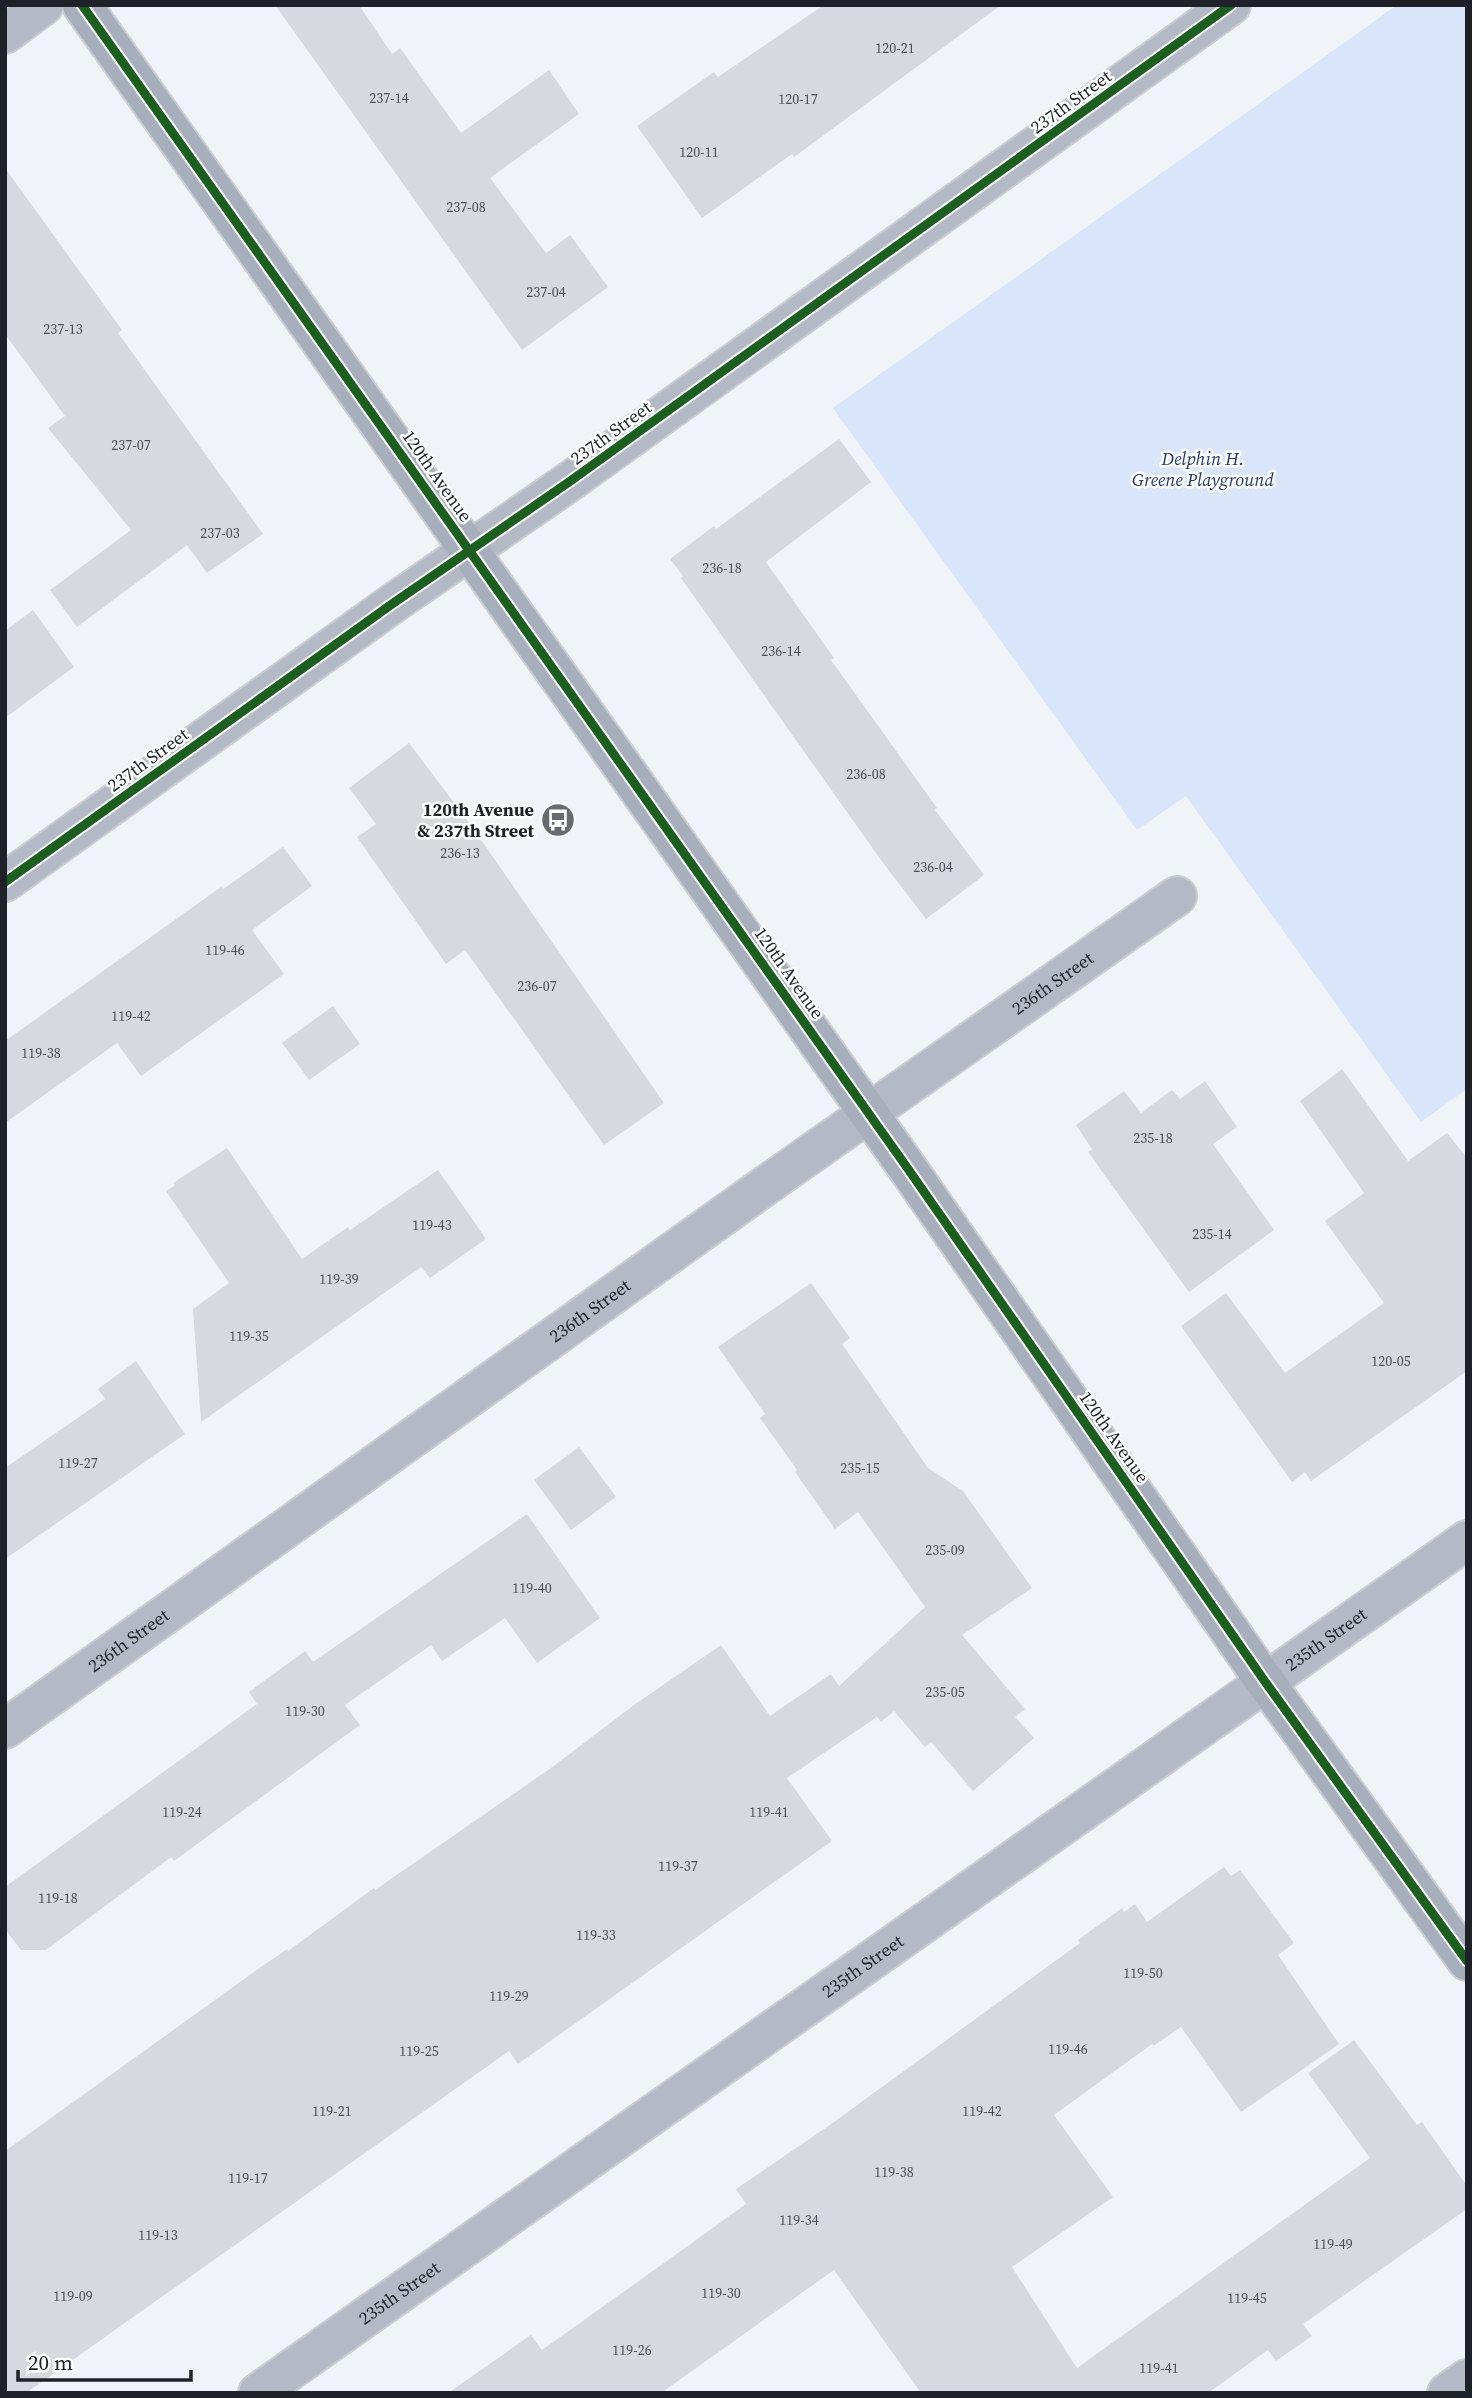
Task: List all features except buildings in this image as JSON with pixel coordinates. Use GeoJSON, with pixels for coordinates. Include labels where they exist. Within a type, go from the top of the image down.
{"type":"FeatureCollection","features":[{"type":"Feature","properties":{"kind":"street"},"geometry":{"type":"LineString","coordinates":[[5,34],[44,5]]}},
{"type":"Feature","properties":{"kind":"street","name":"120th Avenue"},"geometry":{"type":"LineString","coordinates":[[82,5],[868,1113],[1266,1683],[1467,1961]]}},
{"type":"Feature","properties":{"kind":"street","name":"237th Street"},"geometry":{"type":"LineString","coordinates":[[5,882],[569,482],[1231,5]]}},
{"type":"Feature","properties":{"kind":"street","name":"236th Street"},"geometry":{"type":"LineString","coordinates":[[5,1729],[868,1113],[1177,896]]}},
{"type":"Feature","properties":{"kind":"street","name":"235th Street"},"geometry":{"type":"LineString","coordinates":[[258,2393],[1467,1539]]}},
{"type":"Feature","properties":{"kind":"street"},"geometry":{"type":"LineString","coordinates":[[1447,2393],[1467,2379]]}},
{"type":"Feature","properties":{"kind":"green space","name":"Delphin H. Greene Playground"},"geometry":{"type":"Polygon","coordinates":[[[1397,5],[1467,5],[1467,1089],[1421,1122],[1186,796],[1137,830],[833,408],[1397,5]]]}},
{"type":"Feature","properties":{"kind":"cycle path"},"geometry":{"type":"LineString","coordinates":[[82,5],[906,1166],[1266,1683],[1467,1961]]}},
{"type":"Feature","properties":{"kind":"cycle path"},"geometry":{"type":"LineString","coordinates":[[5,882],[392,604],[569,482],[1231,5]]}},
{"type":"Feature","properties":{"kind":"place","name":"120th Avenue & 237th Street"},"geometry":{"type":"Point","coordinates":[558,820]}}]}
